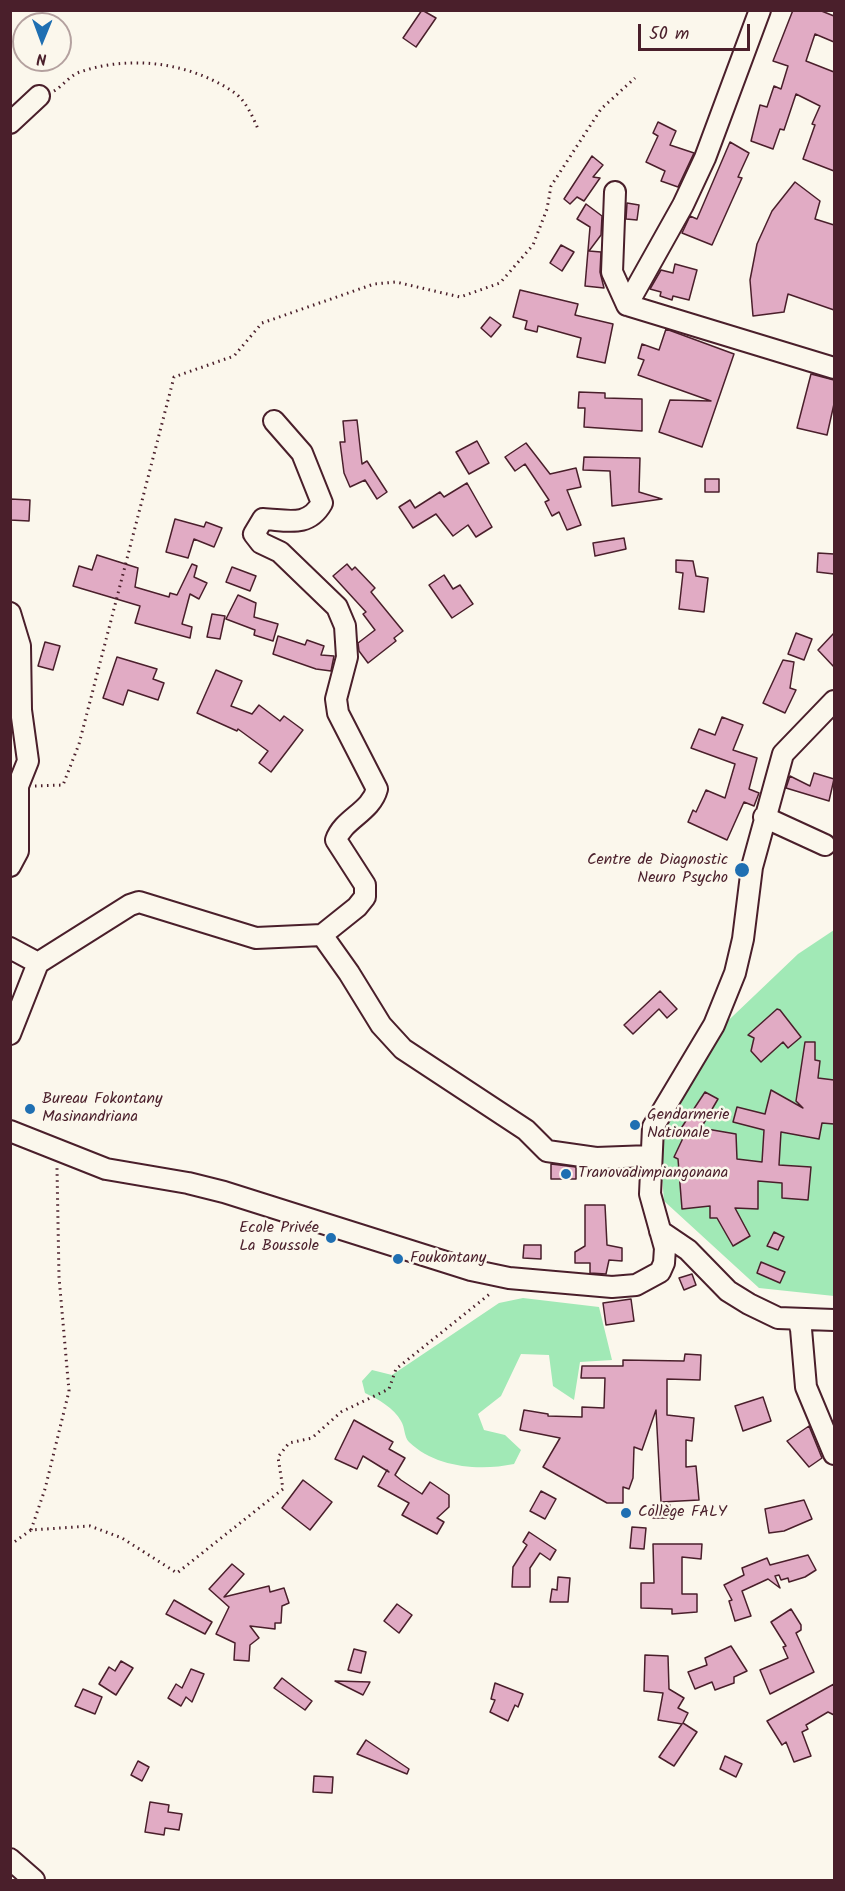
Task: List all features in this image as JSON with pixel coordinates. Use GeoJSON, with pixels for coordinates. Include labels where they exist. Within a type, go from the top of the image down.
{"type":"FeatureCollection","features":[{"type":"Feature","properties":{"kind":"street"},"geometry":{"type":"LineString","coordinates":[[627,305],[683,205],[705,158],[760,10]]}},
{"type":"Feature","properties":{"kind":"street"},"geometry":{"type":"LineString","coordinates":[[10,123],[39,96]]}},
{"type":"Feature","properties":{"kind":"street"},"geometry":{"type":"LineString","coordinates":[[615,192],[612,268],[627,305]]}},
{"type":"Feature","properties":{"kind":"street"},"geometry":{"type":"LineString","coordinates":[[627,305],[834,368]]}},
{"type":"Feature","properties":{"kind":"street"},"geometry":{"type":"LineString","coordinates":[[10,1035],[38,963],[130,905],[140,902],[256,938],[322,935],[357,907],[365,897],[364,885],[336,840],[339,832],[374,800],[377,789],[338,713],[336,699],[347,657],[345,626],[337,607],[280,552],[261,543],[254,534],[263,519],[302,521],[315,516],[322,503],[302,453],[274,421]]}},
{"type":"Feature","properties":{"kind":"street"},"geometry":{"type":"LineString","coordinates":[[10,613],[20,646],[21,710],[28,761],[18,786],[18,850],[10,866]]}},
{"type":"Feature","properties":{"kind":"street"},"geometry":{"type":"LineString","coordinates":[[10,1131],[106,1169],[188,1183],[224,1192],[435,1260],[509,1278],[612,1287],[636,1285],[651,1278],[660,1272],[664,1263],[665,1248],[650,1194],[653,1127],[714,1025],[735,973],[743,939],[752,867],[783,754],[834,701]]}},
{"type":"Feature","properties":{"kind":"street"},"geometry":{"type":"LineString","coordinates":[[764,818],[825,845]]}},
{"type":"Feature","properties":{"kind":"street"},"geometry":{"type":"LineString","coordinates":[[322,935],[381,1025],[403,1049],[526,1130],[547,1151],[596,1158],[650,1156]]}},
{"type":"Feature","properties":{"kind":"street"},"geometry":{"type":"LineString","coordinates":[[10,948],[38,963]]}},
{"type":"Feature","properties":{"kind":"street"},"geometry":{"type":"LineString","coordinates":[[660,1231],[688,1250],[728,1291],[749,1304],[778,1318],[834,1320]]}},
{"type":"Feature","properties":{"kind":"street"},"geometry":{"type":"LineString","coordinates":[[798,1320],[801,1329],[806,1387],[834,1454]]}},
{"type":"Feature","properties":{"kind":"street"},"geometry":{"type":"LineString","coordinates":[[10,1859],[34,1881]]}},
{"type":"Feature","properties":{"kind":"path"},"geometry":{"type":"LineString","coordinates":[[39,96],[57,90],[77,72],[119,62],[164,63],[233,91],[250,110],[258,129]]}},
{"type":"Feature","properties":{"kind":"path"},"geometry":{"type":"LineString","coordinates":[[18,786],[63,784],[79,744],[174,377],[234,356],[262,322],[374,284],[396,282],[460,297],[500,283],[533,245],[547,209],[551,186],[595,118],[635,78]]}},
{"type":"Feature","properties":{"kind":"path"},"geometry":{"type":"LineString","coordinates":[[31,1530],[45,1489],[69,1391],[59,1277],[57,1151]]}},
{"type":"Feature","properties":{"kind":"path"},"geometry":{"type":"LineString","coordinates":[[10,1545],[31,1530],[90,1526],[122,1538],[177,1573],[283,1489],[278,1457],[289,1443],[312,1438],[341,1412],[388,1389],[396,1369],[449,1329],[509,1278]]}},
{"type":"Feature","properties":{"kind":"green space"},"geometry":{"type":"Polygon","coordinates":[[[834,930],[834,1296],[759,1288],[664,1201],[660,1150],[675,1094],[712,1036],[798,954],[834,930]]]}},
{"type":"Feature","properties":{"kind":"green space"},"geometry":{"type":"Polygon","coordinates":[[[523,1298],[599,1307],[612,1360],[580,1362],[574,1400],[553,1386],[549,1355],[521,1354],[501,1396],[478,1414],[484,1430],[505,1435],[521,1450],[514,1464],[473,1467],[445,1462],[420,1451],[409,1442],[398,1416],[380,1401],[365,1393],[362,1381],[372,1370],[392,1375],[499,1303],[523,1298]]]}},
{"type":"Feature","properties":{"kind":"building"},"geometry":{"type":"Polygon","coordinates":[[[422,10],[436,18],[416,47],[403,38],[422,10]]]}},
{"type":"Feature","properties":{"kind":"building"},"geometry":{"type":"Polygon","coordinates":[[[793,10],[819,10],[834,16],[834,42],[815,34],[806,61],[834,72],[834,171],[803,159],[815,125],[812,124],[820,106],[796,94],[784,130],[780,129],[773,149],[751,141],[760,105],[767,107],[774,86],[781,89],[788,66],[773,61],[793,10]]]}},
{"type":"Feature","properties":{"kind":"building"},"geometry":{"type":"Polygon","coordinates":[[[658,122],[676,131],[670,145],[694,153],[678,187],[661,181],[665,171],[646,162],[658,136],[653,133],[658,122]]]}},
{"type":"Feature","properties":{"kind":"building"},"geometry":{"type":"Polygon","coordinates":[[[730,142],[749,153],[738,177],[742,178],[712,245],[682,233],[690,216],[697,219],[730,142]]]}},
{"type":"Feature","properties":{"kind":"building"},"geometry":{"type":"Polygon","coordinates":[[[592,156],[603,165],[593,177],[600,178],[584,201],[577,197],[570,204],[564,199],[592,156]]]}},
{"type":"Feature","properties":{"kind":"building"},"geometry":{"type":"Polygon","coordinates":[[[795,182],[820,201],[815,219],[834,225],[834,310],[788,294],[784,312],[753,316],[750,280],[757,244],[772,211],[795,182]]]}},
{"type":"Feature","properties":{"kind":"building"},"geometry":{"type":"Polygon","coordinates":[[[627,203],[639,205],[637,220],[626,219],[627,203]]]}},
{"type":"Feature","properties":{"kind":"building"},"geometry":{"type":"Polygon","coordinates":[[[586,204],[602,216],[601,235],[589,251],[601,252],[600,272],[604,288],[585,286],[590,227],[577,219],[586,204]]]}},
{"type":"Feature","properties":{"kind":"building"},"geometry":{"type":"Polygon","coordinates":[[[561,245],[574,252],[562,271],[550,263],[561,245]]]}},
{"type":"Feature","properties":{"kind":"building"},"geometry":{"type":"Polygon","coordinates":[[[675,264],[697,270],[689,300],[673,296],[672,300],[660,296],[661,292],[650,289],[661,270],[673,273],[675,264]]]}},
{"type":"Feature","properties":{"kind":"building"},"geometry":{"type":"Polygon","coordinates":[[[520,290],[578,304],[575,315],[613,324],[605,363],[577,357],[581,338],[538,326],[537,332],[525,329],[527,321],[513,317],[520,290]]]}},
{"type":"Feature","properties":{"kind":"building"},"geometry":{"type":"Polygon","coordinates":[[[490,317],[501,325],[491,337],[481,328],[490,317]]]}},
{"type":"Feature","properties":{"kind":"building"},"geometry":{"type":"Polygon","coordinates":[[[666,329],[734,354],[702,447],[659,432],[670,400],[711,401],[638,375],[644,360],[638,358],[642,344],[659,350],[666,329]]]}},
{"type":"Feature","properties":{"kind":"building"},"geometry":{"type":"Polygon","coordinates":[[[811,374],[834,380],[834,404],[827,435],[797,428],[811,374]]]}},
{"type":"Feature","properties":{"kind":"building"},"geometry":{"type":"Polygon","coordinates":[[[579,392],[605,393],[605,398],[642,399],[642,431],[584,427],[585,408],[578,408],[579,392]]]}},
{"type":"Feature","properties":{"kind":"building"},"geometry":{"type":"Polygon","coordinates":[[[357,420],[362,464],[367,461],[387,492],[377,499],[365,480],[350,487],[344,473],[340,442],[345,442],[343,421],[357,420]]]}},
{"type":"Feature","properties":{"kind":"building"},"geometry":{"type":"Polygon","coordinates":[[[477,441],[489,463],[469,474],[456,452],[477,441]]]}},
{"type":"Feature","properties":{"kind":"building"},"geometry":{"type":"Polygon","coordinates":[[[526,443],[550,474],[576,468],[581,487],[567,490],[581,525],[567,530],[559,512],[552,516],[545,502],[549,500],[525,464],[515,471],[505,457],[526,443]]]}},
{"type":"Feature","properties":{"kind":"building"},"geometry":{"type":"Polygon","coordinates":[[[584,457],[640,458],[639,492],[662,499],[612,506],[610,471],[583,470],[584,457]]]}},
{"type":"Feature","properties":{"kind":"building"},"geometry":{"type":"Polygon","coordinates":[[[705,479],[719,479],[719,492],[705,492],[705,479]]]}},
{"type":"Feature","properties":{"kind":"building"},"geometry":{"type":"Polygon","coordinates":[[[467,483],[492,527],[476,537],[468,525],[453,536],[436,514],[413,528],[399,507],[410,500],[415,508],[440,492],[444,497],[467,483]]]}},
{"type":"Feature","properties":{"kind":"building"},"geometry":{"type":"Polygon","coordinates":[[[10,499],[30,500],[29,521],[10,520],[10,499]]]}},
{"type":"Feature","properties":{"kind":"building"},"geometry":{"type":"Polygon","coordinates":[[[175,519],[204,527],[206,522],[222,528],[214,547],[194,539],[188,558],[166,552],[175,519]]]}},
{"type":"Feature","properties":{"kind":"building"},"geometry":{"type":"Polygon","coordinates":[[[624,538],[626,549],[595,556],[593,543],[624,538]]]}},
{"type":"Feature","properties":{"kind":"building"},"geometry":{"type":"Polygon","coordinates":[[[818,553],[834,554],[834,574],[817,572],[818,553]]]}},
{"type":"Feature","properties":{"kind":"building"},"geometry":{"type":"Polygon","coordinates":[[[97,555],[138,568],[135,587],[169,597],[170,593],[177,595],[192,564],[197,566],[194,577],[207,583],[199,599],[190,594],[182,624],[192,627],[190,638],[135,623],[140,606],[73,586],[79,566],[92,570],[97,555]]]}},
{"type":"Feature","properties":{"kind":"building"},"geometry":{"type":"Polygon","coordinates":[[[676,560],[693,561],[696,576],[708,578],[704,612],[679,609],[683,573],[676,572],[676,560]]]}},
{"type":"Feature","properties":{"kind":"building"},"geometry":{"type":"Polygon","coordinates":[[[347,564],[352,570],[355,567],[375,588],[371,592],[403,631],[394,638],[396,641],[368,663],[359,651],[358,643],[375,630],[363,614],[366,612],[333,576],[347,564]]]}},
{"type":"Feature","properties":{"kind":"building"},"geometry":{"type":"Polygon","coordinates":[[[232,567],[256,576],[250,591],[226,582],[232,567]]]}},
{"type":"Feature","properties":{"kind":"building"},"geometry":{"type":"Polygon","coordinates":[[[444,575],[453,589],[460,585],[473,604],[452,618],[429,585],[444,575]]]}},
{"type":"Feature","properties":{"kind":"building"},"geometry":{"type":"Polygon","coordinates":[[[238,595],[256,603],[254,617],[278,624],[273,641],[254,635],[255,630],[226,619],[238,595]]]}},
{"type":"Feature","properties":{"kind":"building"},"geometry":{"type":"Polygon","coordinates":[[[212,614],[225,616],[220,639],[207,637],[212,614]]]}},
{"type":"Feature","properties":{"kind":"building"},"geometry":{"type":"Polygon","coordinates":[[[796,633],[812,639],[804,660],[788,654],[796,633]]]}},
{"type":"Feature","properties":{"kind":"building"},"geometry":{"type":"Polygon","coordinates":[[[834,633],[834,667],[818,650],[834,633]]]}},
{"type":"Feature","properties":{"kind":"building"},"geometry":{"type":"Polygon","coordinates":[[[278,636],[305,645],[307,640],[324,646],[321,655],[334,656],[331,671],[316,669],[273,654],[278,636]]]}},
{"type":"Feature","properties":{"kind":"building"},"geometry":{"type":"Polygon","coordinates":[[[45,642],[60,646],[53,670],[38,666],[45,642]]]}},
{"type":"Feature","properties":{"kind":"building"},"geometry":{"type":"Polygon","coordinates":[[[117,657],[157,669],[153,679],[164,683],[158,700],[128,690],[123,705],[103,698],[117,657]]]}},
{"type":"Feature","properties":{"kind":"building"},"geometry":{"type":"Polygon","coordinates":[[[783,660],[794,662],[790,688],[796,690],[785,713],[763,703],[783,660]]]}},
{"type":"Feature","properties":{"kind":"building"},"geometry":{"type":"Polygon","coordinates":[[[216,670],[242,681],[231,706],[252,714],[259,705],[280,721],[284,716],[303,730],[271,772],[259,763],[268,751],[238,729],[237,731],[197,713],[216,670]]]}},
{"type":"Feature","properties":{"kind":"building"},"geometry":{"type":"Polygon","coordinates":[[[722,717],[743,725],[733,750],[757,758],[749,789],[759,793],[754,806],[744,802],[727,840],[688,822],[693,810],[696,812],[706,790],[725,798],[735,764],[691,748],[699,729],[715,735],[722,717]]]}},
{"type":"Feature","properties":{"kind":"building"},"geometry":{"type":"Polygon","coordinates":[[[814,773],[834,779],[829,801],[786,788],[790,776],[810,786],[814,773]]]}},
{"type":"Feature","properties":{"kind":"building"},"geometry":{"type":"Polygon","coordinates":[[[660,991],[677,1009],[667,1018],[659,1009],[633,1034],[624,1025],[660,991]]]}},
{"type":"Feature","properties":{"kind":"building"},"geometry":{"type":"Polygon","coordinates":[[[777,1009],[801,1037],[788,1048],[783,1042],[761,1062],[751,1051],[754,1038],[748,1035],[777,1009]]]}},
{"type":"Feature","properties":{"kind":"building"},"geometry":{"type":"Polygon","coordinates":[[[805,1042],[815,1042],[815,1060],[820,1061],[818,1078],[834,1080],[834,1124],[822,1123],[819,1139],[781,1132],[779,1165],[811,1167],[808,1200],[782,1198],[782,1183],[758,1181],[758,1209],[735,1208],[750,1236],[733,1246],[717,1218],[710,1218],[710,1206],[682,1209],[678,1159],[674,1157],[684,1136],[678,1133],[705,1092],[718,1099],[701,1128],[736,1134],[737,1159],[762,1162],[764,1130],[733,1122],[737,1107],[765,1114],[771,1090],[803,1108],[796,1101],[805,1042]]]}},
{"type":"Feature","properties":{"kind":"building","name":"Tranovadimpiangonana"},"geometry":{"type":"Polygon","coordinates":[[[551,1164],[576,1167],[576,1179],[551,1179],[551,1164]]]}},
{"type":"Feature","properties":{"kind":"building"},"geometry":{"type":"Polygon","coordinates":[[[585,1205],[605,1205],[607,1245],[622,1248],[622,1261],[609,1260],[606,1274],[590,1273],[590,1263],[575,1263],[575,1252],[585,1246],[585,1205]]]}},
{"type":"Feature","properties":{"kind":"building"},"geometry":{"type":"Polygon","coordinates":[[[774,1232],[784,1237],[778,1250],[767,1246],[774,1232]]]}},
{"type":"Feature","properties":{"kind":"building"},"geometry":{"type":"Polygon","coordinates":[[[524,1245],[541,1245],[541,1259],[523,1258],[524,1245]]]}},
{"type":"Feature","properties":{"kind":"building"},"geometry":{"type":"Polygon","coordinates":[[[761,1262],[785,1272],[780,1283],[757,1273],[761,1262]]]}},
{"type":"Feature","properties":{"kind":"building"},"geometry":{"type":"Polygon","coordinates":[[[692,1274],[696,1285],[684,1290],[679,1278],[692,1274]]]}},
{"type":"Feature","properties":{"kind":"building"},"geometry":{"type":"Polygon","coordinates":[[[631,1299],[634,1321],[606,1325],[603,1303],[631,1299]]]}},
{"type":"Feature","properties":{"kind":"building"},"geometry":{"type":"Polygon","coordinates":[[[685,1354],[701,1355],[700,1380],[667,1379],[667,1415],[694,1418],[692,1441],[686,1440],[686,1467],[696,1466],[699,1500],[661,1502],[656,1410],[642,1450],[634,1447],[633,1478],[629,1489],[623,1487],[623,1503],[607,1503],[543,1467],[560,1438],[520,1430],[524,1410],[548,1414],[548,1416],[582,1417],[582,1407],[604,1408],[605,1378],[581,1378],[582,1366],[623,1366],[623,1360],[684,1361],[685,1354]]]}},
{"type":"Feature","properties":{"kind":"building"},"geometry":{"type":"Polygon","coordinates":[[[763,1397],[771,1421],[743,1431],[735,1406],[763,1397]]]}},
{"type":"Feature","properties":{"kind":"building"},"geometry":{"type":"Polygon","coordinates":[[[354,1420],[393,1442],[389,1449],[405,1458],[395,1475],[401,1480],[422,1494],[430,1482],[449,1495],[449,1507],[437,1518],[444,1522],[437,1534],[402,1515],[409,1503],[378,1486],[387,1471],[363,1456],[357,1469],[335,1459],[354,1420]]]}},
{"type":"Feature","properties":{"kind":"building"},"geometry":{"type":"Polygon","coordinates":[[[809,1426],[822,1458],[809,1467],[787,1441],[809,1426]]]}},
{"type":"Feature","properties":{"kind":"building"},"geometry":{"type":"Polygon","coordinates":[[[303,1480],[332,1502],[310,1530],[282,1508],[303,1480]]]}},
{"type":"Feature","properties":{"kind":"building"},"geometry":{"type":"Polygon","coordinates":[[[541,1491],[556,1499],[545,1519],[530,1511],[541,1491]]]}},
{"type":"Feature","properties":{"kind":"building"},"geometry":{"type":"Polygon","coordinates":[[[804,1500],[812,1519],[784,1531],[769,1533],[765,1509],[804,1500]]]}},
{"type":"Feature","properties":{"kind":"building"},"geometry":{"type":"Polygon","coordinates":[[[653,1505],[670,1505],[670,1518],[653,1518],[653,1505]]]}},
{"type":"Feature","properties":{"kind":"building"},"geometry":{"type":"Polygon","coordinates":[[[632,1527],[646,1528],[644,1549],[630,1548],[632,1527]]]}},
{"type":"Feature","properties":{"kind":"building"},"geometry":{"type":"Polygon","coordinates":[[[529,1532],[556,1550],[550,1560],[540,1553],[530,1568],[530,1587],[512,1587],[513,1567],[527,1545],[523,1542],[529,1532]]]}},
{"type":"Feature","properties":{"kind":"building"},"geometry":{"type":"Polygon","coordinates":[[[653,1544],[702,1544],[701,1559],[682,1557],[682,1594],[697,1594],[697,1612],[672,1614],[672,1609],[641,1608],[641,1583],[654,1583],[653,1544]]]}},
{"type":"Feature","properties":{"kind":"building"},"geometry":{"type":"Polygon","coordinates":[[[808,1555],[816,1570],[805,1577],[789,1582],[788,1578],[781,1580],[779,1575],[775,1576],[780,1588],[768,1579],[742,1591],[751,1616],[735,1621],[729,1601],[732,1600],[724,1585],[744,1575],[742,1568],[767,1558],[770,1565],[808,1555]]]}},
{"type":"Feature","properties":{"kind":"building"},"geometry":{"type":"Polygon","coordinates":[[[232,1564],[244,1574],[224,1597],[269,1586],[270,1592],[284,1588],[289,1603],[282,1606],[281,1623],[275,1623],[275,1629],[250,1626],[259,1638],[250,1645],[249,1661],[234,1660],[235,1643],[216,1634],[229,1607],[209,1589],[232,1564]]]}},
{"type":"Feature","properties":{"kind":"building"},"geometry":{"type":"Polygon","coordinates":[[[558,1577],[570,1578],[568,1602],[550,1602],[552,1589],[557,1590],[558,1577]]]}},
{"type":"Feature","properties":{"kind":"building"},"geometry":{"type":"Polygon","coordinates":[[[174,1600],[212,1622],[205,1634],[166,1614],[174,1600]]]}},
{"type":"Feature","properties":{"kind":"building"},"geometry":{"type":"Polygon","coordinates":[[[397,1604],[412,1615],[399,1633],[384,1621],[397,1604]]]}},
{"type":"Feature","properties":{"kind":"building"},"geometry":{"type":"Polygon","coordinates":[[[791,1609],[801,1625],[801,1630],[796,1633],[814,1672],[770,1694],[760,1670],[788,1658],[783,1647],[786,1646],[771,1622],[791,1609]]]}},
{"type":"Feature","properties":{"kind":"building"},"geometry":{"type":"Polygon","coordinates":[[[731,1646],[747,1671],[734,1677],[734,1683],[715,1690],[712,1682],[695,1689],[688,1672],[707,1665],[705,1658],[731,1646]]]}},
{"type":"Feature","properties":{"kind":"building"},"geometry":{"type":"Polygon","coordinates":[[[354,1649],[366,1652],[361,1673],[348,1670],[354,1649]]]}},
{"type":"Feature","properties":{"kind":"building"},"geometry":{"type":"Polygon","coordinates":[[[645,1655],[668,1656],[669,1689],[684,1698],[678,1708],[688,1713],[683,1723],[697,1732],[674,1766],[659,1757],[682,1724],[658,1720],[663,1693],[644,1691],[645,1655]]]}},
{"type":"Feature","properties":{"kind":"building"},"geometry":{"type":"Polygon","coordinates":[[[121,1661],[133,1668],[116,1695],[99,1684],[109,1667],[115,1671],[121,1661]]]}},
{"type":"Feature","properties":{"kind":"building"},"geometry":{"type":"Polygon","coordinates":[[[191,1669],[204,1674],[192,1702],[186,1697],[181,1706],[168,1698],[176,1684],[182,1688],[191,1669]]]}},
{"type":"Feature","properties":{"kind":"building"},"geometry":{"type":"Polygon","coordinates":[[[282,1678],[312,1701],[305,1710],[274,1688],[282,1678]]]}},
{"type":"Feature","properties":{"kind":"building"},"geometry":{"type":"Polygon","coordinates":[[[335,1681],[370,1682],[363,1695],[335,1681]]]}},
{"type":"Feature","properties":{"kind":"building"},"geometry":{"type":"Polygon","coordinates":[[[495,1683],[523,1694],[518,1707],[515,1705],[508,1721],[490,1712],[495,1700],[491,1699],[495,1683]]]}},
{"type":"Feature","properties":{"kind":"building"},"geometry":{"type":"Polygon","coordinates":[[[834,1684],[834,1715],[828,1712],[806,1725],[808,1729],[802,1732],[811,1756],[794,1762],[786,1742],[782,1745],[767,1721],[834,1684]]]}},
{"type":"Feature","properties":{"kind":"building"},"geometry":{"type":"Polygon","coordinates":[[[83,1689],[102,1697],[95,1714],[75,1706],[83,1689]]]}},
{"type":"Feature","properties":{"kind":"building"},"geometry":{"type":"Polygon","coordinates":[[[366,1740],[409,1769],[407,1774],[357,1754],[366,1740]]]}},
{"type":"Feature","properties":{"kind":"building"},"geometry":{"type":"Polygon","coordinates":[[[725,1756],[742,1764],[736,1777],[720,1769],[725,1756]]]}},
{"type":"Feature","properties":{"kind":"building"},"geometry":{"type":"Polygon","coordinates":[[[138,1761],[149,1767],[142,1781],[131,1775],[138,1761]]]}},
{"type":"Feature","properties":{"kind":"building"},"geometry":{"type":"Polygon","coordinates":[[[314,1776],[333,1777],[332,1793],[313,1792],[314,1776]]]}},
{"type":"Feature","properties":{"kind":"building"},"geometry":{"type":"Polygon","coordinates":[[[150,1802],[169,1805],[168,1812],[182,1814],[179,1830],[165,1828],[164,1835],[145,1832],[150,1802]]]}},
{"type":"Feature","properties":{"kind":"place","name":"Centre de Diagnostic Neuro Psycho"},"geometry":{"type":"Point","coordinates":[742,870]}},
{"type":"Feature","properties":{"kind":"place","name":"Bureau Fokontany Masinandriana"},"geometry":{"type":"Point","coordinates":[30,1109]}},
{"type":"Feature","properties":{"kind":"place","name":"Gendarmerie Nationale"},"geometry":{"type":"Point","coordinates":[635,1125]}},
{"type":"Feature","properties":{"kind":"place","name":"Tranovadimpiangonana"},"geometry":{"type":"Point","coordinates":[566,1174]}},
{"type":"Feature","properties":{"kind":"place","name":"Ecole Privée La Boussole"},"geometry":{"type":"Point","coordinates":[331,1238]}},
{"type":"Feature","properties":{"kind":"place","name":"Foukontany"},"geometry":{"type":"Point","coordinates":[398,1259]}},
{"type":"Feature","properties":{"kind":"place","name":"Collège FALY"},"geometry":{"type":"Point","coordinates":[626,1513]}}]}
